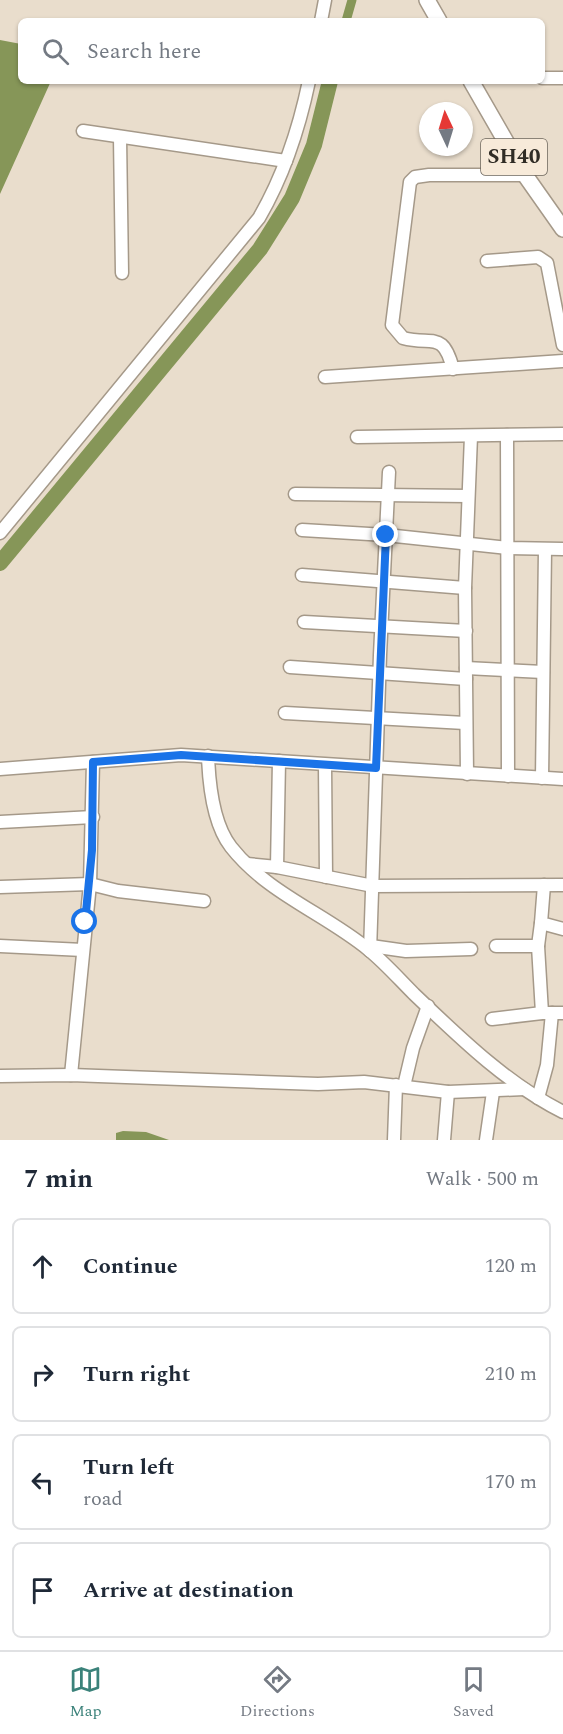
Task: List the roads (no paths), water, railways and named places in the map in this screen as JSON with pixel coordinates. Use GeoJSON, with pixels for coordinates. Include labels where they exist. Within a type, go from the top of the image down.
{"type":"FeatureCollection","features":[{"type":"Feature","properties":{"kind":"main road"},"geometry":{"type":"LineString","coordinates":[[427,0],[437,18]]}},
{"type":"Feature","properties":{"kind":"main road","name":"SH40"},"geometry":{"type":"LineString","coordinates":[[473,84],[525,175],[563,229]]}},
{"type":"Feature","properties":{"kind":"street"},"geometry":{"type":"LineString","coordinates":[[322,18],[325,0]]}},
{"type":"Feature","properties":{"kind":"street"},"geometry":{"type":"LineString","coordinates":[[545,78],[563,78]]}},
{"type":"Feature","properties":{"kind":"street"},"geometry":{"type":"LineString","coordinates":[[0,533],[260,218],[295,138],[308,84]]}},
{"type":"Feature","properties":{"kind":"street"},"geometry":{"type":"LineString","coordinates":[[82,131],[286,162]]}},
{"type":"Feature","properties":{"kind":"street"},"geometry":{"type":"LineString","coordinates":[[120,136],[122,273]]}},
{"type":"Feature","properties":{"kind":"street"},"geometry":{"type":"LineString","coordinates":[[453,369],[448,351],[442,344],[435,340],[403,338],[392,325],[410,182],[421,176],[525,175]]}},
{"type":"Feature","properties":{"kind":"street"},"geometry":{"type":"LineString","coordinates":[[488,261],[538,257],[547,263],[563,345]]}},
{"type":"Feature","properties":{"kind":"street"},"geometry":{"type":"LineString","coordinates":[[325,377],[563,361]]}},
{"type":"Feature","properties":{"kind":"street"},"geometry":{"type":"LineString","coordinates":[[357,436],[563,434]]}},
{"type":"Feature","properties":{"kind":"street"},"geometry":{"type":"LineString","coordinates":[[507,435],[508,776]]}},
{"type":"Feature","properties":{"kind":"street"},"geometry":{"type":"LineString","coordinates":[[467,774],[465,588],[471,436]]}},
{"type":"Feature","properties":{"kind":"street"},"geometry":{"type":"LineString","coordinates":[[370,948],[379,674],[389,472]]}},
{"type":"Feature","properties":{"kind":"street"},"geometry":{"type":"LineString","coordinates":[[295,494],[388,493],[468,496]]}},
{"type":"Feature","properties":{"kind":"street"},"geometry":{"type":"LineString","coordinates":[[302,530],[386,535],[508,548],[563,549]]}},
{"type":"Feature","properties":{"kind":"street"},"geometry":{"type":"LineString","coordinates":[[542,778],[544,549]]}},
{"type":"Feature","properties":{"kind":"street"},"geometry":{"type":"LineString","coordinates":[[302,575],[465,588]]}},
{"type":"Feature","properties":{"kind":"street"},"geometry":{"type":"LineString","coordinates":[[304,622],[466,631]]}},
{"type":"Feature","properties":{"kind":"street"},"geometry":{"type":"LineString","coordinates":[[290,667],[379,674],[508,670],[543,672]]}},
{"type":"Feature","properties":{"kind":"street"},"geometry":{"type":"LineString","coordinates":[[285,713],[465,723]]}},
{"type":"Feature","properties":{"kind":"street"},"geometry":{"type":"LineString","coordinates":[[0,769],[158,755],[208,756],[563,779]]}},
{"type":"Feature","properties":{"kind":"street"},"geometry":{"type":"LineString","coordinates":[[208,756],[213,793],[225,837],[247,864],[283,896],[370,948],[428,1006],[524,1089],[563,1112]]}},
{"type":"Feature","properties":{"kind":"street"},"geometry":{"type":"LineString","coordinates":[[277,867],[279,761]]}},
{"type":"Feature","properties":{"kind":"street"},"geometry":{"type":"LineString","coordinates":[[71,1075],[90,884],[93,762]]}},
{"type":"Feature","properties":{"kind":"street"},"geometry":{"type":"LineString","coordinates":[[325,765],[326,877]]}},
{"type":"Feature","properties":{"kind":"street"},"geometry":{"type":"LineString","coordinates":[[0,822],[93,817]]}},
{"type":"Feature","properties":{"kind":"street"},"geometry":{"type":"LineString","coordinates":[[247,864],[277,867],[373,886],[563,885]]}},
{"type":"Feature","properties":{"kind":"street"},"geometry":{"type":"LineString","coordinates":[[0,887],[90,884],[118,891],[204,901]]}},
{"type":"Feature","properties":{"kind":"street"},"geometry":{"type":"LineString","coordinates":[[538,1098],[547,1065],[552,1013],[538,946],[544,885]]}},
{"type":"Feature","properties":{"kind":"street"},"geometry":{"type":"LineString","coordinates":[[541,923],[563,929]]}},
{"type":"Feature","properties":{"kind":"street"},"geometry":{"type":"LineString","coordinates":[[0,946],[83,950]]}},
{"type":"Feature","properties":{"kind":"street"},"geometry":{"type":"LineString","coordinates":[[496,946],[538,946]]}},
{"type":"Feature","properties":{"kind":"street"},"geometry":{"type":"LineString","coordinates":[[370,948],[406,951],[471,950]]}},
{"type":"Feature","properties":{"kind":"street"},"geometry":{"type":"LineString","coordinates":[[394,1140],[400,1085],[428,1006]]}},
{"type":"Feature","properties":{"kind":"street"},"geometry":{"type":"LineString","coordinates":[[492,1018],[552,1013]]}},
{"type":"Feature","properties":{"kind":"street"},"geometry":{"type":"LineString","coordinates":[[0,1077],[71,1075],[400,1085],[448,1092],[524,1089]]}},
{"type":"Feature","properties":{"kind":"street"},"geometry":{"type":"LineString","coordinates":[[444,1140],[448,1092]]}},
{"type":"Feature","properties":{"kind":"street"},"geometry":{"type":"LineString","coordinates":[[486,1140],[493,1092]]}},
{"type":"Feature","properties":{"kind":"waterway"},"geometry":{"type":"LineString","coordinates":[[347,18],[352,0]]}},
{"type":"Feature","properties":{"kind":"waterway"},"geometry":{"type":"LineString","coordinates":[[0,563],[260,249],[292,198],[314,145],[329,84]]}}]}
